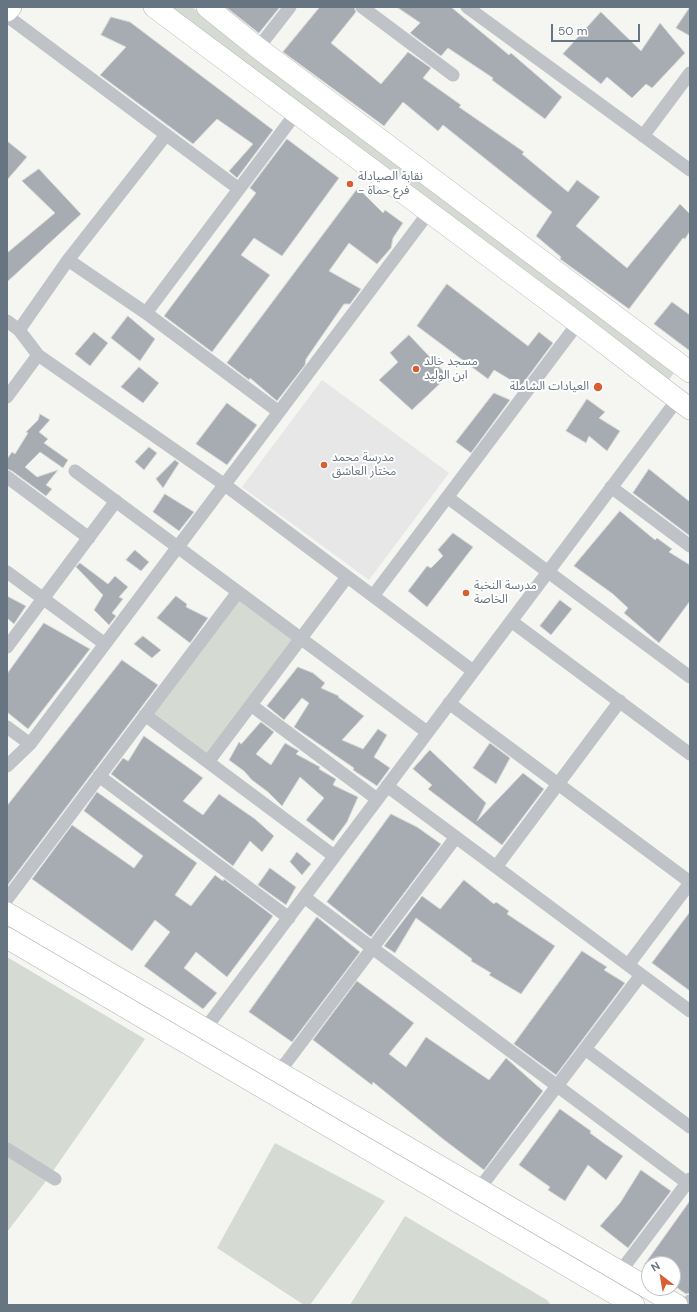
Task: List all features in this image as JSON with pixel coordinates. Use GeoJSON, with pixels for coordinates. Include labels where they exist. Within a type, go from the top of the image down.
{"type":"FeatureCollection","features":[{"type":"Feature","properties":{"kind":"main road"},"geometry":{"type":"LineString","coordinates":[[7,11],[11,7]]}},
{"type":"Feature","properties":{"kind":"main road"},"geometry":{"type":"LineString","coordinates":[[154,7],[686,403]]}},
{"type":"Feature","properties":{"kind":"main road"},"geometry":{"type":"LineString","coordinates":[[207,7],[258,48],[690,373]]}},
{"type":"Feature","properties":{"kind":"main road"},"geometry":{"type":"LineString","coordinates":[[686,403],[671,390],[673,379],[683,373],[690,373]]}},
{"type":"Feature","properties":{"kind":"main road"},"geometry":{"type":"LineString","coordinates":[[7,913],[677,1305]]}},
{"type":"Feature","properties":{"kind":"main road"},"geometry":{"type":"LineString","coordinates":[[7,938],[634,1305]]}},
{"type":"Feature","properties":{"kind":"street"},"geometry":{"type":"LineString","coordinates":[[258,48],[290,7]]}},
{"type":"Feature","properties":{"kind":"street"},"geometry":{"type":"LineString","coordinates":[[362,7],[453,75]]}},
{"type":"Feature","properties":{"kind":"street"},"geometry":{"type":"LineString","coordinates":[[467,7],[690,170]]}},
{"type":"Feature","properties":{"kind":"street"},"geometry":{"type":"LineString","coordinates":[[7,16],[239,189]]}},
{"type":"Feature","properties":{"kind":"street"},"geometry":{"type":"LineString","coordinates":[[643,136],[690,73]]}},
{"type":"Feature","properties":{"kind":"street"},"geometry":{"type":"LineString","coordinates":[[146,313],[296,112]]}},
{"type":"Feature","properties":{"kind":"street"},"geometry":{"type":"LineString","coordinates":[[19,330],[68,260],[166,134]]}},
{"type":"Feature","properties":{"kind":"street"},"geometry":{"type":"LineString","coordinates":[[7,766],[30,744],[429,212]]}},
{"type":"Feature","properties":{"kind":"street"},"geometry":{"type":"LineString","coordinates":[[68,260],[146,313],[279,412]]}},
{"type":"Feature","properties":{"kind":"street"},"geometry":{"type":"LineString","coordinates":[[7,321],[19,330],[38,355],[224,485],[473,671]]}},
{"type":"Feature","properties":{"kind":"street"},"geometry":{"type":"LineString","coordinates":[[373,596],[578,323]]}},
{"type":"Feature","properties":{"kind":"street"},"geometry":{"type":"LineString","coordinates":[[7,397],[38,355]]}},
{"type":"Feature","properties":{"kind":"street"},"geometry":{"type":"LineString","coordinates":[[205,1029],[611,487],[686,403]]}},
{"type":"Feature","properties":{"kind":"street"},"geometry":{"type":"LineString","coordinates":[[75,471],[427,732]]}},
{"type":"Feature","properties":{"kind":"street"},"geometry":{"type":"LineString","coordinates":[[7,477],[89,538]]}},
{"type":"Feature","properties":{"kind":"street"},"geometry":{"type":"LineString","coordinates":[[611,487],[690,546]]}},
{"type":"Feature","properties":{"kind":"street"},"geometry":{"type":"LineString","coordinates":[[447,497],[690,677]]}},
{"type":"Feature","properties":{"kind":"street"},"geometry":{"type":"LineString","coordinates":[[7,647],[116,501]]}},
{"type":"Feature","properties":{"kind":"street"},"geometry":{"type":"LineString","coordinates":[[7,572],[105,644]]}},
{"type":"Feature","properties":{"kind":"street"},"geometry":{"type":"LineString","coordinates":[[208,762],[347,577]]}},
{"type":"Feature","properties":{"kind":"street"},"geometry":{"type":"LineString","coordinates":[[7,899],[238,592]]}},
{"type":"Feature","properties":{"kind":"street"},"geometry":{"type":"LineString","coordinates":[[511,620],[690,754]]}},
{"type":"Feature","properties":{"kind":"street"},"geometry":{"type":"LineString","coordinates":[[496,867],[620,701]]}},
{"type":"Feature","properties":{"kind":"street"},"geometry":{"type":"LineString","coordinates":[[449,703],[690,882],[628,965]]}},
{"type":"Feature","properties":{"kind":"street"},"geometry":{"type":"LineString","coordinates":[[251,705],[377,799]]}},
{"type":"Feature","properties":{"kind":"street"},"geometry":{"type":"LineString","coordinates":[[145,715],[334,856]]}},
{"type":"Feature","properties":{"kind":"street"},"geometry":{"type":"LineString","coordinates":[[7,727],[30,744]]}},
{"type":"Feature","properties":{"kind":"street"},"geometry":{"type":"LineString","coordinates":[[99,776],[288,918]]}},
{"type":"Feature","properties":{"kind":"street"},"geometry":{"type":"LineString","coordinates":[[387,786],[690,1011]]}},
{"type":"Feature","properties":{"kind":"street"},"geometry":{"type":"LineString","coordinates":[[279,1072],[456,837]]}},
{"type":"Feature","properties":{"kind":"street"},"geometry":{"type":"LineString","coordinates":[[304,898],[689,1182],[620,1272]]}},
{"type":"Feature","properties":{"kind":"street"},"geometry":{"type":"LineString","coordinates":[[479,1189],[641,974]]}},
{"type":"Feature","properties":{"kind":"street"},"geometry":{"type":"LineString","coordinates":[[585,1049],[690,1127]]}},
{"type":"Feature","properties":{"kind":"street"},"geometry":{"type":"LineString","coordinates":[[7,1149],[55,1179]]}},
{"type":"Feature","properties":{"kind":"street"},"geometry":{"type":"LineString","coordinates":[[687,1305],[690,1301]]}},
{"type":"Feature","properties":{"kind":"shaded area"},"geometry":{"type":"Polygon","coordinates":[[[171,7],[192,7],[674,373],[668,381],[171,7]]]}},
{"type":"Feature","properties":{"kind":"shaded area"},"geometry":{"type":"Polygon","coordinates":[[[322,380],[449,473],[369,580],[242,487],[322,380]]]}},
{"type":"Feature","properties":{"kind":"shaded area"},"geometry":{"type":"Polygon","coordinates":[[[238,592],[301,639],[208,762],[145,715],[238,592]]]}},
{"type":"Feature","properties":{"kind":"shaded area"},"geometry":{"type":"Polygon","coordinates":[[[7,957],[145,1039],[46,1181],[7,1232],[7,957]]]}},
{"type":"Feature","properties":{"kind":"shaded area"},"geometry":{"type":"Polygon","coordinates":[[[275,1143],[385,1201],[310,1305],[304,1305],[217,1248],[275,1143]]]}},
{"type":"Feature","properties":{"kind":"shaded area"},"geometry":{"type":"Polygon","coordinates":[[[405,1216],[547,1300],[551,1305],[350,1305],[405,1216]]]}},
{"type":"Feature","properties":{"kind":"building"},"geometry":{"type":"Polygon","coordinates":[[[226,7],[280,7],[259,33],[226,7]]]}},
{"type":"Feature","properties":{"kind":"building"},"geometry":{"type":"Polygon","coordinates":[[[320,7],[354,7],[356,12],[331,43],[381,84],[408,52],[431,68],[423,78],[461,105],[459,107],[524,152],[522,154],[568,192],[577,180],[600,197],[576,226],[627,268],[680,204],[690,214],[690,231],[685,239],[683,238],[629,309],[560,259],[561,257],[536,236],[552,212],[443,125],[438,131],[403,102],[384,126],[283,52],[320,7]]]}},
{"type":"Feature","properties":{"kind":"building"},"geometry":{"type":"Polygon","coordinates":[[[397,7],[451,7],[509,55],[511,53],[562,97],[545,119],[492,80],[493,78],[448,48],[441,56],[410,33],[420,23],[397,7]]]}},
{"type":"Feature","properties":{"kind":"building"},"geometry":{"type":"Polygon","coordinates":[[[690,7],[690,36],[676,28],[690,7]]]}},
{"type":"Feature","properties":{"kind":"building"},"geometry":{"type":"Polygon","coordinates":[[[601,12],[641,51],[660,23],[685,53],[652,88],[646,84],[632,98],[607,77],[601,84],[563,54],[601,12]]]}},
{"type":"Feature","properties":{"kind":"building"},"geometry":{"type":"Polygon","coordinates":[[[111,17],[130,22],[273,130],[237,178],[229,171],[253,144],[217,119],[193,144],[100,75],[126,47],[101,35],[111,17]]]}},
{"type":"Feature","properties":{"kind":"building"},"geometry":{"type":"Polygon","coordinates":[[[287,139],[339,178],[282,256],[254,238],[241,255],[270,275],[212,352],[164,316],[256,193],[250,188],[287,139]]]}},
{"type":"Feature","properties":{"kind":"building"},"geometry":{"type":"Polygon","coordinates":[[[7,141],[27,157],[7,180],[7,141]]]}},
{"type":"Feature","properties":{"kind":"building"},"geometry":{"type":"Polygon","coordinates":[[[39,169],[81,214],[7,282],[7,253],[55,213],[22,181],[39,169]]]}},
{"type":"Feature","properties":{"kind":"building"},"geometry":{"type":"Polygon","coordinates":[[[358,188],[383,213],[385,210],[403,223],[393,238],[391,248],[377,264],[349,243],[329,271],[361,289],[350,304],[344,304],[306,359],[305,365],[277,401],[250,378],[249,380],[227,363],[358,188]]]}},
{"type":"Feature","properties":{"kind":"building"},"geometry":{"type":"Polygon","coordinates":[[[447,284],[528,346],[539,332],[553,343],[521,386],[494,370],[488,379],[417,326],[447,284]]]}},
{"type":"Feature","properties":{"kind":"building"},"geometry":{"type":"Polygon","coordinates":[[[672,302],[690,315],[690,351],[654,324],[672,302]]]}},
{"type":"Feature","properties":{"kind":"building"},"geometry":{"type":"Polygon","coordinates":[[[128,316],[155,339],[140,361],[111,338],[128,316]]]}},
{"type":"Feature","properties":{"kind":"building"},"geometry":{"type":"Polygon","coordinates":[[[94,332],[108,343],[90,366],[75,354],[94,332]]]}},
{"type":"Feature","properties":{"kind":"building","name":"مسجد خالد ابن الوليد"},"geometry":{"type":"Polygon","coordinates":[[[409,335],[448,376],[412,410],[379,380],[398,362],[390,353],[409,335]]]}},
{"type":"Feature","properties":{"kind":"building"},"geometry":{"type":"Polygon","coordinates":[[[139,367],[159,383],[143,403],[121,387],[139,367]]]}},
{"type":"Feature","properties":{"kind":"building"},"geometry":{"type":"Polygon","coordinates":[[[494,393],[510,400],[471,453],[456,442],[494,393]]]}},
{"type":"Feature","properties":{"kind":"building"},"geometry":{"type":"Polygon","coordinates":[[[587,399],[605,412],[599,418],[620,431],[607,451],[589,436],[586,443],[566,431],[587,399]]]}},
{"type":"Feature","properties":{"kind":"building"},"geometry":{"type":"Polygon","coordinates":[[[227,403],[257,425],[227,465],[196,444],[227,403]]]}},
{"type":"Feature","properties":{"kind":"building"},"geometry":{"type":"Polygon","coordinates":[[[40,414],[50,420],[39,432],[48,439],[44,443],[68,460],[63,468],[40,452],[25,467],[37,477],[58,470],[46,485],[52,489],[46,496],[12,471],[7,469],[7,459],[12,452],[15,454],[28,433],[26,432],[38,420],[40,414]]]}},
{"type":"Feature","properties":{"kind":"building"},"geometry":{"type":"Polygon","coordinates":[[[149,447],[157,453],[144,470],[135,462],[149,447]]]}},
{"type":"Feature","properties":{"kind":"building"},"geometry":{"type":"Polygon","coordinates":[[[175,460],[179,463],[163,488],[156,479],[175,460]]]}},
{"type":"Feature","properties":{"kind":"building"},"geometry":{"type":"Polygon","coordinates":[[[649,469],[690,502],[690,536],[633,493],[649,469]]]}},
{"type":"Feature","properties":{"kind":"building"},"geometry":{"type":"Polygon","coordinates":[[[165,494],[194,512],[179,531],[153,512],[165,494]]]}},
{"type":"Feature","properties":{"kind":"building"},"geometry":{"type":"Polygon","coordinates":[[[620,511],[655,540],[657,538],[672,549],[669,552],[690,565],[690,601],[659,643],[624,613],[628,608],[613,594],[574,566],[620,511]]]}},
{"type":"Feature","properties":{"kind":"building"},"geometry":{"type":"Polygon","coordinates":[[[453,533],[473,547],[427,607],[408,591],[427,566],[431,568],[443,556],[438,550],[453,533]]]}},
{"type":"Feature","properties":{"kind":"building"},"geometry":{"type":"Polygon","coordinates":[[[135,550],[149,562],[141,571],[126,560],[135,550]]]}},
{"type":"Feature","properties":{"kind":"building"},"geometry":{"type":"Polygon","coordinates":[[[80,563],[108,584],[115,576],[128,587],[119,597],[123,599],[112,613],[116,616],[109,625],[94,610],[103,595],[76,567],[80,563]]]}},
{"type":"Feature","properties":{"kind":"building"},"geometry":{"type":"Polygon","coordinates":[[[7,596],[26,606],[14,624],[7,618],[7,596]]]}},
{"type":"Feature","properties":{"kind":"building"},"geometry":{"type":"Polygon","coordinates":[[[176,596],[187,604],[186,607],[208,618],[190,643],[157,618],[176,596]]]}},
{"type":"Feature","properties":{"kind":"building"},"geometry":{"type":"Polygon","coordinates":[[[560,600],[572,609],[551,635],[540,626],[560,600]]]}},
{"type":"Feature","properties":{"kind":"building"},"geometry":{"type":"Polygon","coordinates":[[[44,623],[90,649],[28,729],[7,712],[7,674],[44,623]]]}},
{"type":"Feature","properties":{"kind":"building"},"geometry":{"type":"Polygon","coordinates":[[[143,636],[161,650],[152,658],[134,644],[143,636]]]}},
{"type":"Feature","properties":{"kind":"building"},"geometry":{"type":"Polygon","coordinates":[[[122,660],[158,685],[7,886],[7,806],[122,660]]]}},
{"type":"Feature","properties":{"kind":"building"},"geometry":{"type":"Polygon","coordinates":[[[298,667],[313,673],[325,683],[321,688],[339,696],[338,697],[364,716],[342,740],[363,749],[378,729],[387,735],[374,757],[390,768],[377,786],[353,770],[354,768],[294,727],[309,703],[302,698],[284,720],[267,706],[298,667]]]}},
{"type":"Feature","properties":{"kind":"building"},"geometry":{"type":"Polygon","coordinates":[[[261,722],[274,732],[256,754],[271,765],[285,743],[299,751],[296,754],[320,767],[319,769],[336,779],[333,785],[358,797],[347,822],[333,841],[306,820],[324,798],[300,777],[282,806],[268,792],[252,780],[244,771],[229,760],[239,742],[241,744],[261,722]]]}},
{"type":"Feature","properties":{"kind":"building"},"geometry":{"type":"Polygon","coordinates":[[[144,736],[203,778],[183,801],[203,815],[219,794],[255,819],[274,836],[262,852],[250,841],[233,866],[111,774],[123,758],[128,761],[144,736]]]}},
{"type":"Feature","properties":{"kind":"building"},"geometry":{"type":"Polygon","coordinates":[[[490,743],[510,758],[496,784],[473,768],[490,743]]]}},
{"type":"Feature","properties":{"kind":"building"},"geometry":{"type":"Polygon","coordinates":[[[430,750],[486,803],[477,821],[523,773],[544,789],[502,845],[428,789],[432,785],[413,769],[430,750]]]}},
{"type":"Feature","properties":{"kind":"building"},"geometry":{"type":"Polygon","coordinates":[[[97,792],[197,863],[175,895],[191,906],[215,875],[223,881],[224,879],[273,916],[227,977],[196,952],[184,968],[217,993],[203,1009],[144,966],[170,932],[155,920],[132,951],[32,879],[72,825],[134,868],[143,856],[84,811],[97,792]]]}},
{"type":"Feature","properties":{"kind":"building"},"geometry":{"type":"Polygon","coordinates":[[[391,814],[417,827],[441,844],[371,937],[327,902],[391,814]]]}},
{"type":"Feature","properties":{"kind":"building"},"geometry":{"type":"Polygon","coordinates":[[[297,852],[311,864],[302,875],[290,862],[297,852]]]}},
{"type":"Feature","properties":{"kind":"building"},"geometry":{"type":"Polygon","coordinates":[[[270,868],[296,887],[286,905],[258,885],[270,868]]]}},
{"type":"Feature","properties":{"kind":"building"},"geometry":{"type":"Polygon","coordinates":[[[464,880],[494,904],[496,902],[509,911],[507,914],[555,946],[521,994],[489,975],[491,973],[471,961],[472,959],[416,918],[395,953],[384,946],[422,896],[440,909],[464,880]]]}},
{"type":"Feature","properties":{"kind":"building"},"geometry":{"type":"Polygon","coordinates":[[[690,912],[690,991],[652,963],[690,912]]]}},
{"type":"Feature","properties":{"kind":"building"},"geometry":{"type":"Polygon","coordinates":[[[317,917],[360,952],[292,1042],[249,1012],[317,917]]]}},
{"type":"Feature","properties":{"kind":"building"},"geometry":{"type":"Polygon","coordinates":[[[582,951],[607,967],[604,970],[625,983],[556,1075],[514,1044],[582,951]]]}},
{"type":"Feature","properties":{"kind":"building"},"geometry":{"type":"Polygon","coordinates":[[[357,981],[414,1023],[389,1054],[406,1067],[426,1037],[489,1080],[506,1058],[543,1091],[484,1170],[373,1082],[372,1085],[313,1040],[357,981]]]}},
{"type":"Feature","properties":{"kind":"building"},"geometry":{"type":"Polygon","coordinates":[[[560,1109],[591,1131],[590,1133],[623,1156],[606,1180],[588,1165],[565,1201],[548,1190],[550,1187],[519,1165],[560,1109]]]}},
{"type":"Feature","properties":{"kind":"building"},"geometry":{"type":"Polygon","coordinates":[[[641,1170],[671,1191],[628,1248],[600,1226],[620,1203],[641,1170]]]}},
{"type":"Feature","properties":{"kind":"building"},"geometry":{"type":"Polygon","coordinates":[[[690,1201],[690,1293],[686,1294],[681,1291],[681,1256],[651,1256],[690,1201]]]}},
{"type":"Feature","properties":{"kind":"place","name":"نقابة الصيادلة - فرع حماة"},"geometry":{"type":"Point","coordinates":[350,184]}},
{"type":"Feature","properties":{"kind":"place","name":"مسجد خالد ابن الوليد"},"geometry":{"type":"Point","coordinates":[416,369]}},
{"type":"Feature","properties":{"kind":"place","name":"العيادات الشاملة"},"geometry":{"type":"Point","coordinates":[598,387]}},
{"type":"Feature","properties":{"kind":"place","name":"مدرسة محمد مختار العاشق"},"geometry":{"type":"Point","coordinates":[324,465]}},
{"type":"Feature","properties":{"kind":"place","name":"مدرسة النخبة الخاصة"},"geometry":{"type":"Point","coordinates":[466,593]}}]}
